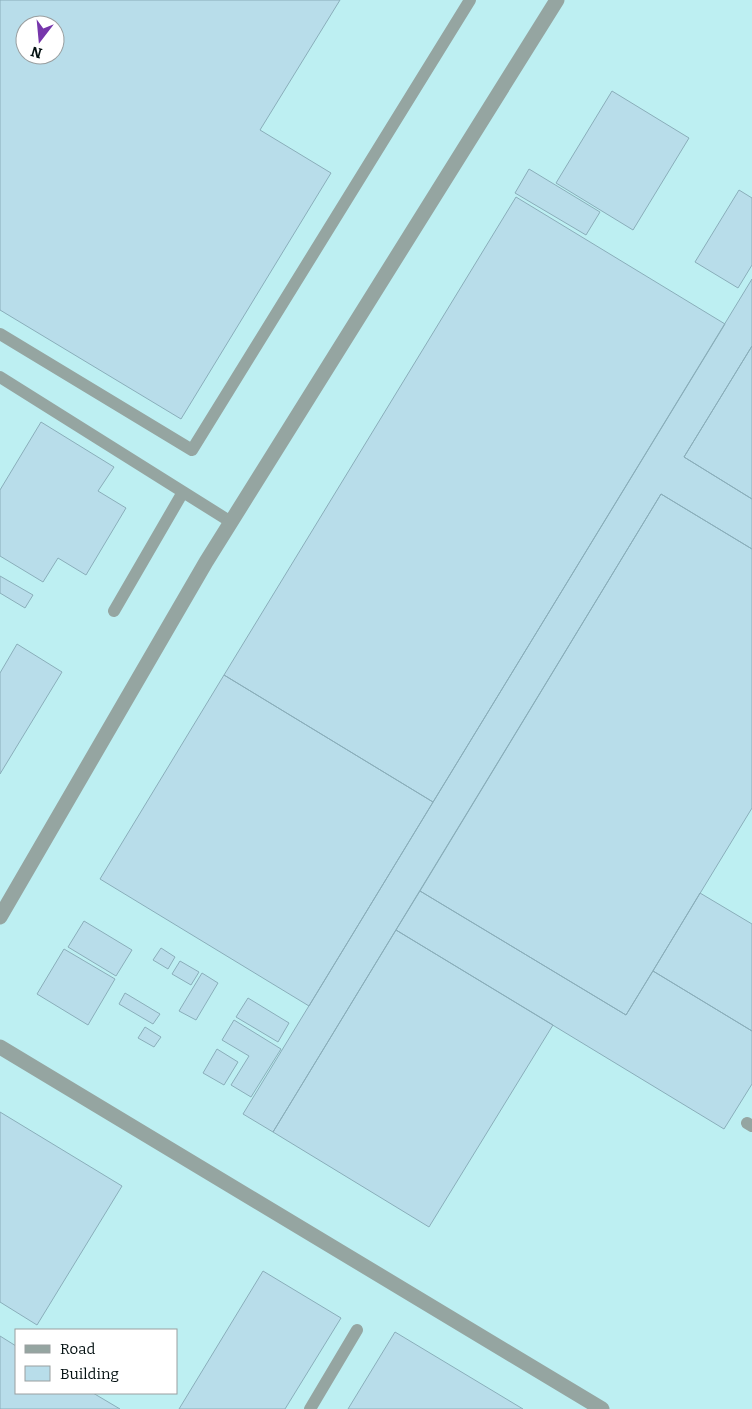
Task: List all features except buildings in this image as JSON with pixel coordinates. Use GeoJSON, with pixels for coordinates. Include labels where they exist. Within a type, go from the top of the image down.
{"type":"FeatureCollection","features":[{"type":"Feature","properties":{"kind":"street"},"geometry":{"type":"LineString","coordinates":[[0,917],[206,562],[557,0]]}},
{"type":"Feature","properties":{"kind":"street"},"geometry":{"type":"LineString","coordinates":[[0,1047],[602,1409]]}},
{"type":"Feature","properties":{"kind":"lane"},"geometry":{"type":"LineString","coordinates":[[0,334],[192,450],[470,0]]}},
{"type":"Feature","properties":{"kind":"lane"},"geometry":{"type":"LineString","coordinates":[[0,377],[231,522]]}},
{"type":"Feature","properties":{"kind":"lane"},"geometry":{"type":"LineString","coordinates":[[114,612],[182,492]]}},
{"type":"Feature","properties":{"kind":"lane"},"geometry":{"type":"LineString","coordinates":[[310,1409],[357,1330]]}},
{"type":"Feature","properties":{"kind":"shaded area"},"geometry":{"type":"Polygon","coordinates":[[[0,0],[752,0],[752,1409],[0,1409],[0,0]]]}}]}
